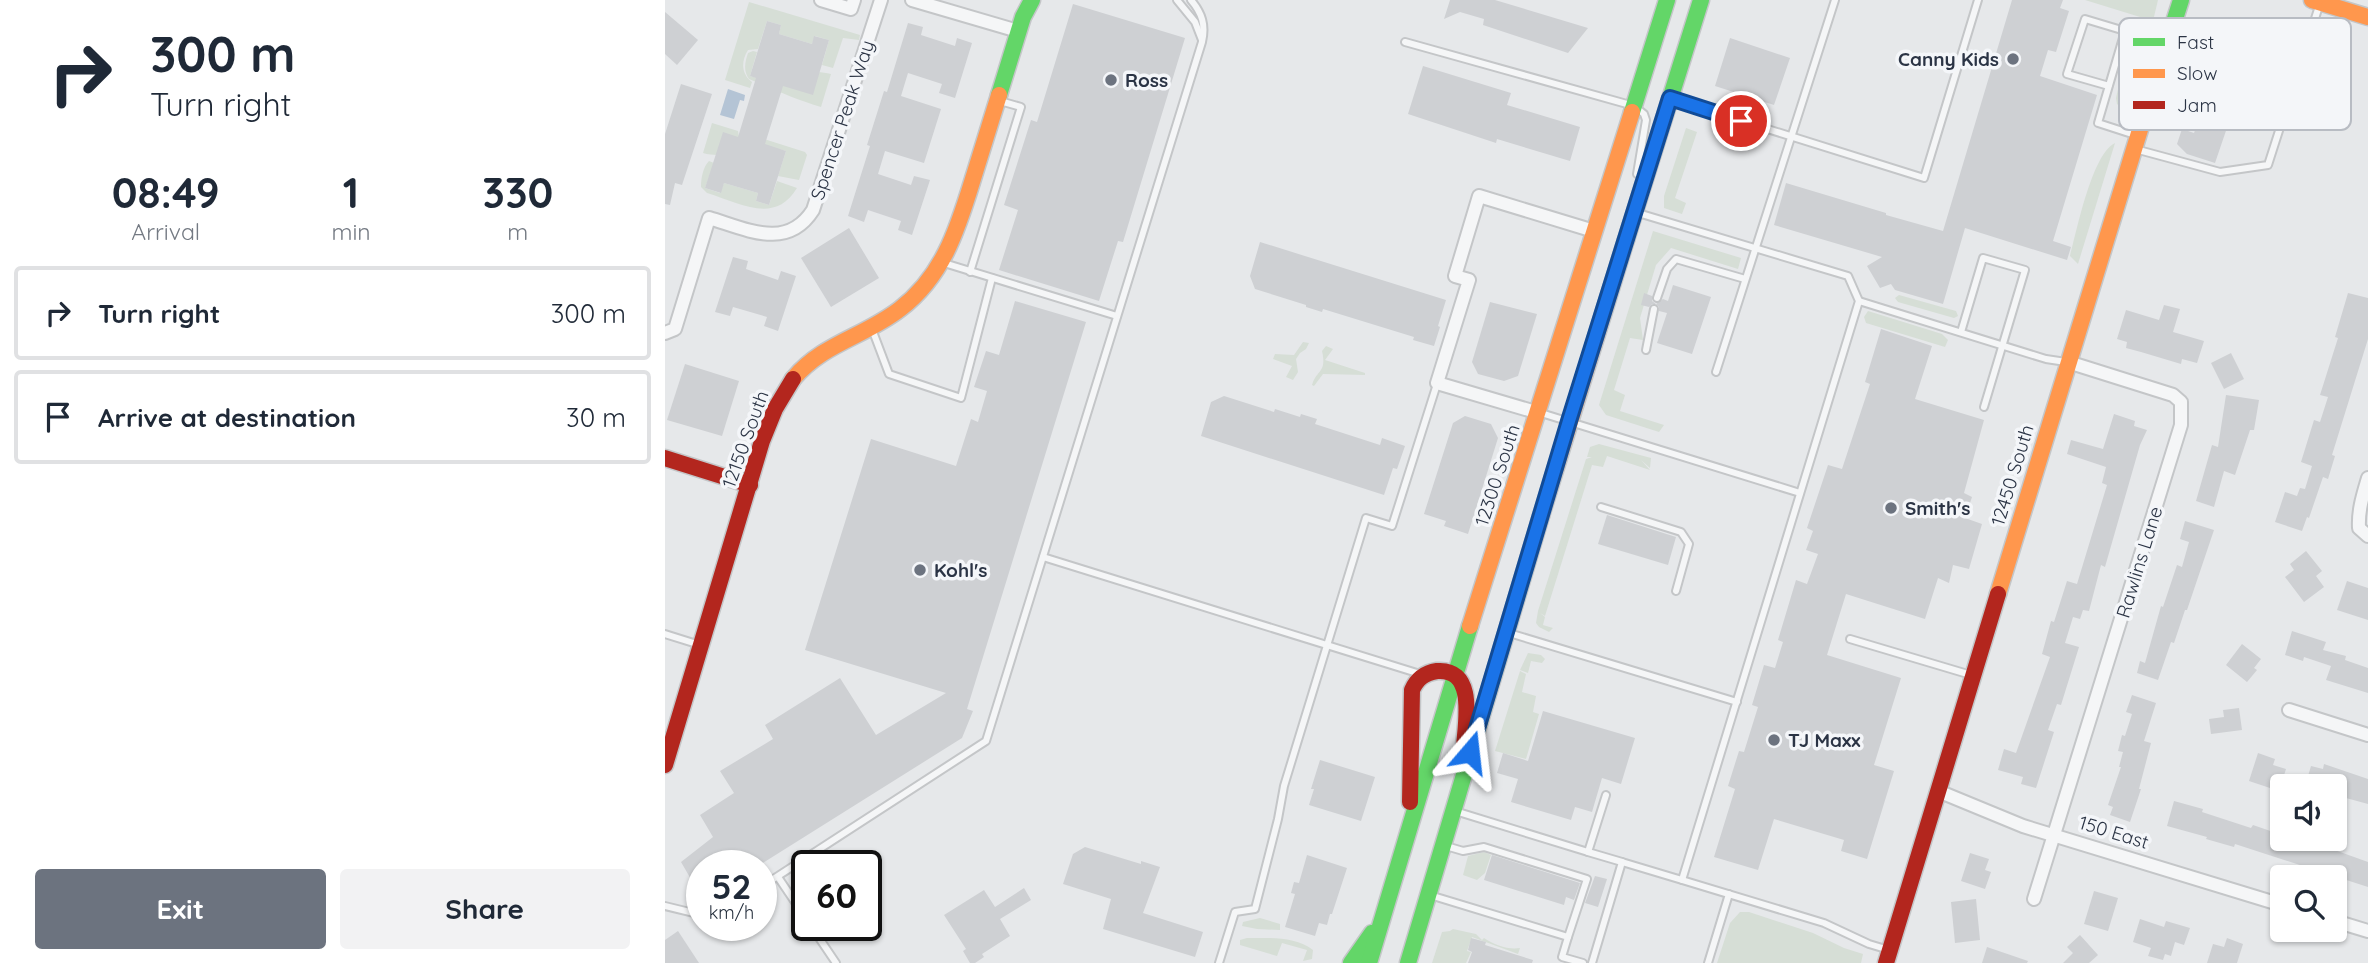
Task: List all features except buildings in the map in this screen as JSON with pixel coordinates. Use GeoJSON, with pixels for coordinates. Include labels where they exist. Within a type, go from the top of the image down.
{"type":"FeatureCollection","features":[{"type":"Feature","properties":{"kind":"main road","name":"12150 South"},"geometry":{"type":"LineString","coordinates":[[665,765],[769,422],[788,385],[807,364],[829,347],[871,327],[905,306],[928,282],[942,262],[955,236],[1018,31],[1032,0]]}},
{"type":"Feature","properties":{"kind":"main road","name":"12300 South"},"geometry":{"type":"LineString","coordinates":[[1369,963],[1455,674],[1667,0]]}},
{"type":"Feature","properties":{"kind":"main road"},"geometry":{"type":"LineString","coordinates":[[1408,963],[1569,421],[1701,0]]}},
{"type":"Feature","properties":{"kind":"main road","name":"12450 South"},"geometry":{"type":"LineString","coordinates":[[2175,18],[2181,0]]}},
{"type":"Feature","properties":{"kind":"main road"},"geometry":{"type":"LineString","coordinates":[[2324,2],[2368,18]]}},
{"type":"Feature","properties":{"kind":"main road","name":"12450 South"},"geometry":{"type":"LineString","coordinates":[[1887,957],[2139,130]]}},
{"type":"Feature","properties":{"kind":"main road"},"geometry":{"type":"LineString","coordinates":[[665,458],[750,485]]}},
{"type":"Feature","properties":{"kind":"main road"},"geometry":{"type":"LineString","coordinates":[[1410,829],[1412,690],[1415,681],[1422,675],[1440,670],[1455,674],[1463,682],[1466,692],[1463,776]]}},
{"type":"Feature","properties":{"kind":"main road"},"geometry":{"type":"LineString","coordinates":[[1352,963],[1367,937],[1379,928]]}},
{"type":"Feature","properties":{"kind":"street"},"geometry":{"type":"LineString","coordinates":[[821,0],[853,5]]}},
{"type":"Feature","properties":{"kind":"street","name":"Spencer Peak Way"},"geometry":{"type":"LineString","coordinates":[[665,333],[675,329],[709,218],[755,232],[776,235],[798,227],[813,210],[881,0]]}},
{"type":"Feature","properties":{"kind":"street"},"geometry":{"type":"LineString","coordinates":[[912,0],[1018,31]]}},
{"type":"Feature","properties":{"kind":"street"},"geometry":{"type":"LineString","coordinates":[[1539,413],[1437,383],[1469,280],[1455,276],[1479,196],[1594,231]]}},
{"type":"Feature","properties":{"kind":"street","name":"Rawlins Lane"},"geometry":{"type":"LineString","coordinates":[[2034,899],[2181,425],[2182,412],[2181,402],[2173,395],[2068,362]]}},
{"type":"Feature","properties":{"kind":"street"},"geometry":{"type":"LineString","coordinates":[[2364,532],[2360,505],[2368,478]]}},
{"type":"Feature","properties":{"kind":"street"},"geometry":{"type":"LineString","coordinates":[[2289,710],[2368,735]]}},
{"type":"Feature","properties":{"kind":"street","name":"150 East"},"geometry":{"type":"LineString","coordinates":[[1938,791],[2054,836],[2270,901]]}},
{"type":"Feature","properties":{"kind":"street"},"geometry":{"type":"LineString","coordinates":[[2347,925],[2368,931]]}},
{"type":"Feature","properties":{"kind":"lane"},"geometry":{"type":"LineString","coordinates":[[1177,0],[1195,22],[1202,42]]}},
{"type":"Feature","properties":{"kind":"lane"},"geometry":{"type":"LineString","coordinates":[[791,896],[778,877],[986,741],[1202,42],[1203,18],[1191,0]]}},
{"type":"Feature","properties":{"kind":"lane"},"geometry":{"type":"LineString","coordinates":[[1716,372],[1835,0]]}},
{"type":"Feature","properties":{"kind":"lane"},"geometry":{"type":"LineString","coordinates":[[1670,98],[1924,178],[1978,0]]}},
{"type":"Feature","properties":{"kind":"lane"},"geometry":{"type":"LineString","coordinates":[[2109,86],[2067,74],[2085,19],[2119,29]]}},
{"type":"Feature","properties":{"kind":"lane"},"geometry":{"type":"LineString","coordinates":[[1405,42],[1634,106],[1644,114],[1646,120],[1637,173],[1635,212],[1848,276],[1860,301],[1682,880]]}},
{"type":"Feature","properties":{"kind":"lane"},"geometry":{"type":"LineString","coordinates":[[2119,52],[2098,123],[2135,142],[2220,172],[2268,165],[2280,130]]}},
{"type":"Feature","properties":{"kind":"lane"},"geometry":{"type":"LineString","coordinates":[[970,272],[1021,107],[997,100]]}},
{"type":"Feature","properties":{"kind":"lane"},"geometry":{"type":"LineString","coordinates":[[1961,332],[1983,257],[2025,270],[1984,407]]}},
{"type":"Feature","properties":{"kind":"lane"},"geometry":{"type":"LineString","coordinates":[[1657,298],[1667,269],[1676,259],[1745,279]]}},
{"type":"Feature","properties":{"kind":"lane"},"geometry":{"type":"LineString","coordinates":[[942,262],[1117,316]]}},
{"type":"Feature","properties":{"kind":"lane"},"geometry":{"type":"LineString","coordinates":[[871,327],[889,374],[961,398],[992,278]]}},
{"type":"Feature","properties":{"kind":"lane"},"geometry":{"type":"LineString","coordinates":[[1860,301],[2046,359],[2068,362]]}},
{"type":"Feature","properties":{"kind":"lane"},"geometry":{"type":"LineString","coordinates":[[1646,351],[1654,309]]}},
{"type":"Feature","properties":{"kind":"lane"},"geometry":{"type":"LineString","coordinates":[[1219,963],[1235,912],[1255,909],[1284,786],[1366,518],[1392,526],[1437,383]]}},
{"type":"Feature","properties":{"kind":"lane"},"geometry":{"type":"LineString","coordinates":[[1539,413],[1800,493]]}},
{"type":"Feature","properties":{"kind":"lane"},"geometry":{"type":"LineString","coordinates":[[1601,507],[1681,531],[1689,544],[1676,591]]}},
{"type":"Feature","properties":{"kind":"lane"},"geometry":{"type":"LineString","coordinates":[[1043,557],[1422,675]]}},
{"type":"Feature","properties":{"kind":"lane"},"geometry":{"type":"LineString","coordinates":[[1507,632],[1737,702]]}},
{"type":"Feature","properties":{"kind":"lane"},"geometry":{"type":"LineString","coordinates":[[665,634],[702,645]]}},
{"type":"Feature","properties":{"kind":"lane"},"geometry":{"type":"LineString","coordinates":[[1850,639],[1973,676]]}},
{"type":"Feature","properties":{"kind":"lane"},"geometry":{"type":"LineString","coordinates":[[1588,852],[1607,795]]}},
{"type":"Feature","properties":{"kind":"lane"},"geometry":{"type":"LineString","coordinates":[[1454,811],[1824,923],[1887,957]]}},
{"type":"Feature","properties":{"kind":"lane"},"geometry":{"type":"LineString","coordinates":[[1443,845],[1463,851],[1484,847],[1587,878],[1562,957],[1583,963]]}},
{"type":"Feature","properties":{"kind":"lane"},"geometry":{"type":"LineString","coordinates":[[1592,963],[1622,862]]}},
{"type":"Feature","properties":{"kind":"lane"},"geometry":{"type":"LineString","coordinates":[[1428,894],[1568,937]]}},
{"type":"Feature","properties":{"kind":"lane"},"geometry":{"type":"LineString","coordinates":[[1708,963],[1730,894]]}},
{"type":"Feature","properties":{"kind":"lane"},"geometry":{"type":"LineString","coordinates":[[665,906],[686,911]]}},
{"type":"Feature","properties":{"kind":"lane"},"geometry":{"type":"LineString","coordinates":[[821,941],[836,963]]}},
{"type":"Feature","properties":{"kind":"shaded area"},"geometry":{"type":"Polygon","coordinates":[[[2085,0],[2158,0],[2154,18],[2143,18],[2085,0]]]}},
{"type":"Feature","properties":{"kind":"shaded area"},"geometry":{"type":"Polygon","coordinates":[[[749,2],[860,35],[859,40],[843,38],[833,68],[822,65],[829,40],[815,36],[812,44],[779,34],[781,25],[767,21],[758,49],[748,50],[744,59],[744,71],[752,82],[750,88],[725,80],[749,2]]]}},
{"type":"Feature","properties":{"kind":"shaded area"},"geometry":{"type":"Polygon","coordinates":[[[757,52],[750,76],[770,78],[821,72],[831,74],[821,107],[749,79],[745,63],[748,53],[757,52]]]}},
{"type":"Feature","properties":{"kind":"shaded area"},"geometry":{"type":"Polygon","coordinates":[[[2119,85],[2119,106],[2116,98],[2119,85]]]}},
{"type":"Feature","properties":{"kind":"shaded area"},"geometry":{"type":"Polygon","coordinates":[[[712,123],[738,131],[739,137],[764,139],[805,152],[807,155],[799,180],[778,176],[786,151],[765,148],[724,155],[703,153],[712,123]]]}},
{"type":"Feature","properties":{"kind":"shaded area"},"geometry":{"type":"Polygon","coordinates":[[[1686,128],[1697,132],[1675,198],[1686,203],[1682,214],[1664,208],[1664,196],[1686,128]]]}},
{"type":"Feature","properties":{"kind":"shaded area"},"geometry":{"type":"Polygon","coordinates":[[[2115,143],[2078,264],[2070,256],[2087,194],[2099,162],[2115,143]]]}},
{"type":"Feature","properties":{"kind":"shaded area"},"geometry":{"type":"Polygon","coordinates":[[[709,161],[714,163],[705,188],[720,193],[724,183],[758,193],[756,201],[769,205],[777,181],[797,188],[778,206],[744,206],[707,193],[701,187],[705,166],[709,161]]]}},
{"type":"Feature","properties":{"kind":"shaded area"},"geometry":{"type":"Polygon","coordinates":[[[1653,231],[1741,258],[1738,269],[1671,248],[1656,265],[1640,318],[1643,340],[1630,338],[1614,390],[1625,395],[1620,411],[1664,425],[1659,432],[1606,415],[1599,405],[1653,231]]]}},
{"type":"Feature","properties":{"kind":"shaded area"},"geometry":{"type":"Polygon","coordinates":[[[1899,295],[1956,311],[1958,316],[1954,318],[1898,302],[1895,298],[1899,295]]]}},
{"type":"Feature","properties":{"kind":"shaded area"},"geometry":{"type":"Polygon","coordinates":[[[1868,311],[1942,334],[1948,340],[1945,347],[1866,323],[1864,317],[1868,311]]]}},
{"type":"Feature","properties":{"kind":"shaded area"},"geometry":{"type":"Polygon","coordinates":[[[1303,342],[1309,343],[1296,359],[1298,372],[1293,380],[1286,377],[1292,366],[1273,359],[1275,354],[1294,355],[1303,342]]]}},
{"type":"Feature","properties":{"kind":"shaded area"},"geometry":{"type":"Polygon","coordinates":[[[1326,346],[1333,349],[1325,360],[1365,375],[1323,374],[1314,386],[1312,385],[1322,367],[1322,351],[1326,346]]]}},
{"type":"Feature","properties":{"kind":"shaded area"},"geometry":{"type":"Polygon","coordinates":[[[1599,444],[1651,458],[1650,468],[1641,460],[1650,470],[1607,456],[1603,467],[1592,465],[1545,616],[1540,613],[1545,617],[1543,625],[1553,628],[1549,632],[1536,623],[1538,611],[1586,459],[1592,457],[1587,457],[1590,447],[1599,444]]]}},
{"type":"Feature","properties":{"kind":"shaded area"},"geometry":{"type":"Polygon","coordinates":[[[1528,653],[1541,655],[1545,659],[1542,663],[1531,661],[1528,673],[1520,670],[1528,653]]]}},
{"type":"Feature","properties":{"kind":"shaded area"},"geometry":{"type":"Polygon","coordinates":[[[1520,671],[1526,674],[1522,692],[1536,696],[1533,712],[1539,714],[1526,759],[1495,751],[1520,671]]]}},
{"type":"Feature","properties":{"kind":"shaded area"},"geometry":{"type":"Polygon","coordinates":[[[1484,852],[1491,855],[1485,873],[1477,880],[1463,875],[1468,856],[1484,852]]]}},
{"type":"Feature","properties":{"kind":"shaded area"},"geometry":{"type":"Polygon","coordinates":[[[1740,912],[1749,912],[1813,933],[1863,954],[1861,963],[1717,963],[1730,923],[1740,912]]]}},
{"type":"Feature","properties":{"kind":"shaded area"},"geometry":{"type":"Polygon","coordinates":[[[1260,918],[1280,924],[1280,930],[1242,926],[1243,922],[1260,918]]]}},
{"type":"Feature","properties":{"kind":"shaded area"},"geometry":{"type":"Polygon","coordinates":[[[1453,929],[1476,934],[1482,940],[1484,938],[1502,946],[1520,948],[1518,954],[1472,937],[1467,951],[1471,952],[1466,963],[1432,963],[1442,932],[1453,929]]]}},
{"type":"Feature","properties":{"kind":"shaded area"},"geometry":{"type":"Polygon","coordinates":[[[1247,938],[1298,942],[1313,950],[1312,959],[1303,961],[1307,950],[1282,943],[1277,956],[1240,945],[1240,940],[1247,938]]]}},
{"type":"Feature","properties":{"kind":"water"},"geometry":{"type":"Polygon","coordinates":[[[728,89],[745,95],[744,101],[740,100],[734,119],[720,115],[728,89]]]}},
{"type":"Feature","properties":{"kind":"traffic: fast"},"geometry":{"type":"LineString","coordinates":[[999,95],[1023,17],[1032,0]]}},
{"type":"Feature","properties":{"kind":"traffic: fast"},"geometry":{"type":"LineString","coordinates":[[1632,112],[1667,0]]}},
{"type":"Feature","properties":{"kind":"traffic: fast"},"geometry":{"type":"LineString","coordinates":[[1626,240],[1701,0]]}},
{"type":"Feature","properties":{"kind":"traffic: fast"},"geometry":{"type":"LineString","coordinates":[[2175,18],[2181,0]]}},
{"type":"Feature","properties":{"kind":"traffic: fast"},"geometry":{"type":"LineString","coordinates":[[1408,963],[1541,516]]}},
{"type":"Feature","properties":{"kind":"traffic: fast"},"geometry":{"type":"LineString","coordinates":[[1369,963],[1470,626]]}},
{"type":"Feature","properties":{"kind":"traffic: fast"},"geometry":{"type":"LineString","coordinates":[[1351,963],[1372,933]]}},
{"type":"Feature","properties":{"kind":"traffic: slow"},"geometry":{"type":"LineString","coordinates":[[2312,0],[2368,17]]}},
{"type":"Feature","properties":{"kind":"traffic: slow"},"geometry":{"type":"LineString","coordinates":[[793,379],[817,357],[900,309],[927,283],[954,235],[999,95]]}},
{"type":"Feature","properties":{"kind":"traffic: slow"},"geometry":{"type":"LineString","coordinates":[[1470,626],[1632,112]]}},
{"type":"Feature","properties":{"kind":"traffic: slow"},"geometry":{"type":"LineString","coordinates":[[1998,594],[2140,130]]}},
{"type":"Feature","properties":{"kind":"traffic: slow"},"geometry":{"type":"LineString","coordinates":[[1541,516],[1626,240]]}},
{"type":"Feature","properties":{"kind":"traffic: jam"},"geometry":{"type":"LineString","coordinates":[[665,765],[762,441],[775,409],[793,379]]}},
{"type":"Feature","properties":{"kind":"traffic: jam"},"geometry":{"type":"LineString","coordinates":[[665,458],[750,485]]}},
{"type":"Feature","properties":{"kind":"traffic: jam"},"geometry":{"type":"LineString","coordinates":[[1886,963],[1998,594]]}},
{"type":"Feature","properties":{"kind":"traffic: jam"},"geometry":{"type":"LineString","coordinates":[[1410,802],[1412,690],[1425,675],[1437,671],[1449,672],[1458,678],[1463,687],[1467,710],[1464,746]]}},
{"type":"Feature","properties":{"kind":"place","name":"Canny Kids"},"geometry":{"type":"Point","coordinates":[2013,59]}},
{"type":"Feature","properties":{"kind":"place","name":"Ross"},"geometry":{"type":"Point","coordinates":[1111,80]}},
{"type":"Feature","properties":{"kind":"place","name":"Smith's"},"geometry":{"type":"Point","coordinates":[1891,508]}},
{"type":"Feature","properties":{"kind":"place","name":"Kohl's"},"geometry":{"type":"Point","coordinates":[920,570]}},
{"type":"Feature","properties":{"kind":"place","name":"TJ Maxx"},"geometry":{"type":"Point","coordinates":[1774,740]}},
{"type":"Feature","properties":{"kind":"route"},"geometry":{"type":"LineString","coordinates":[[1470,752],[1569,421],[1670,98],[1741,121]]}}]}
